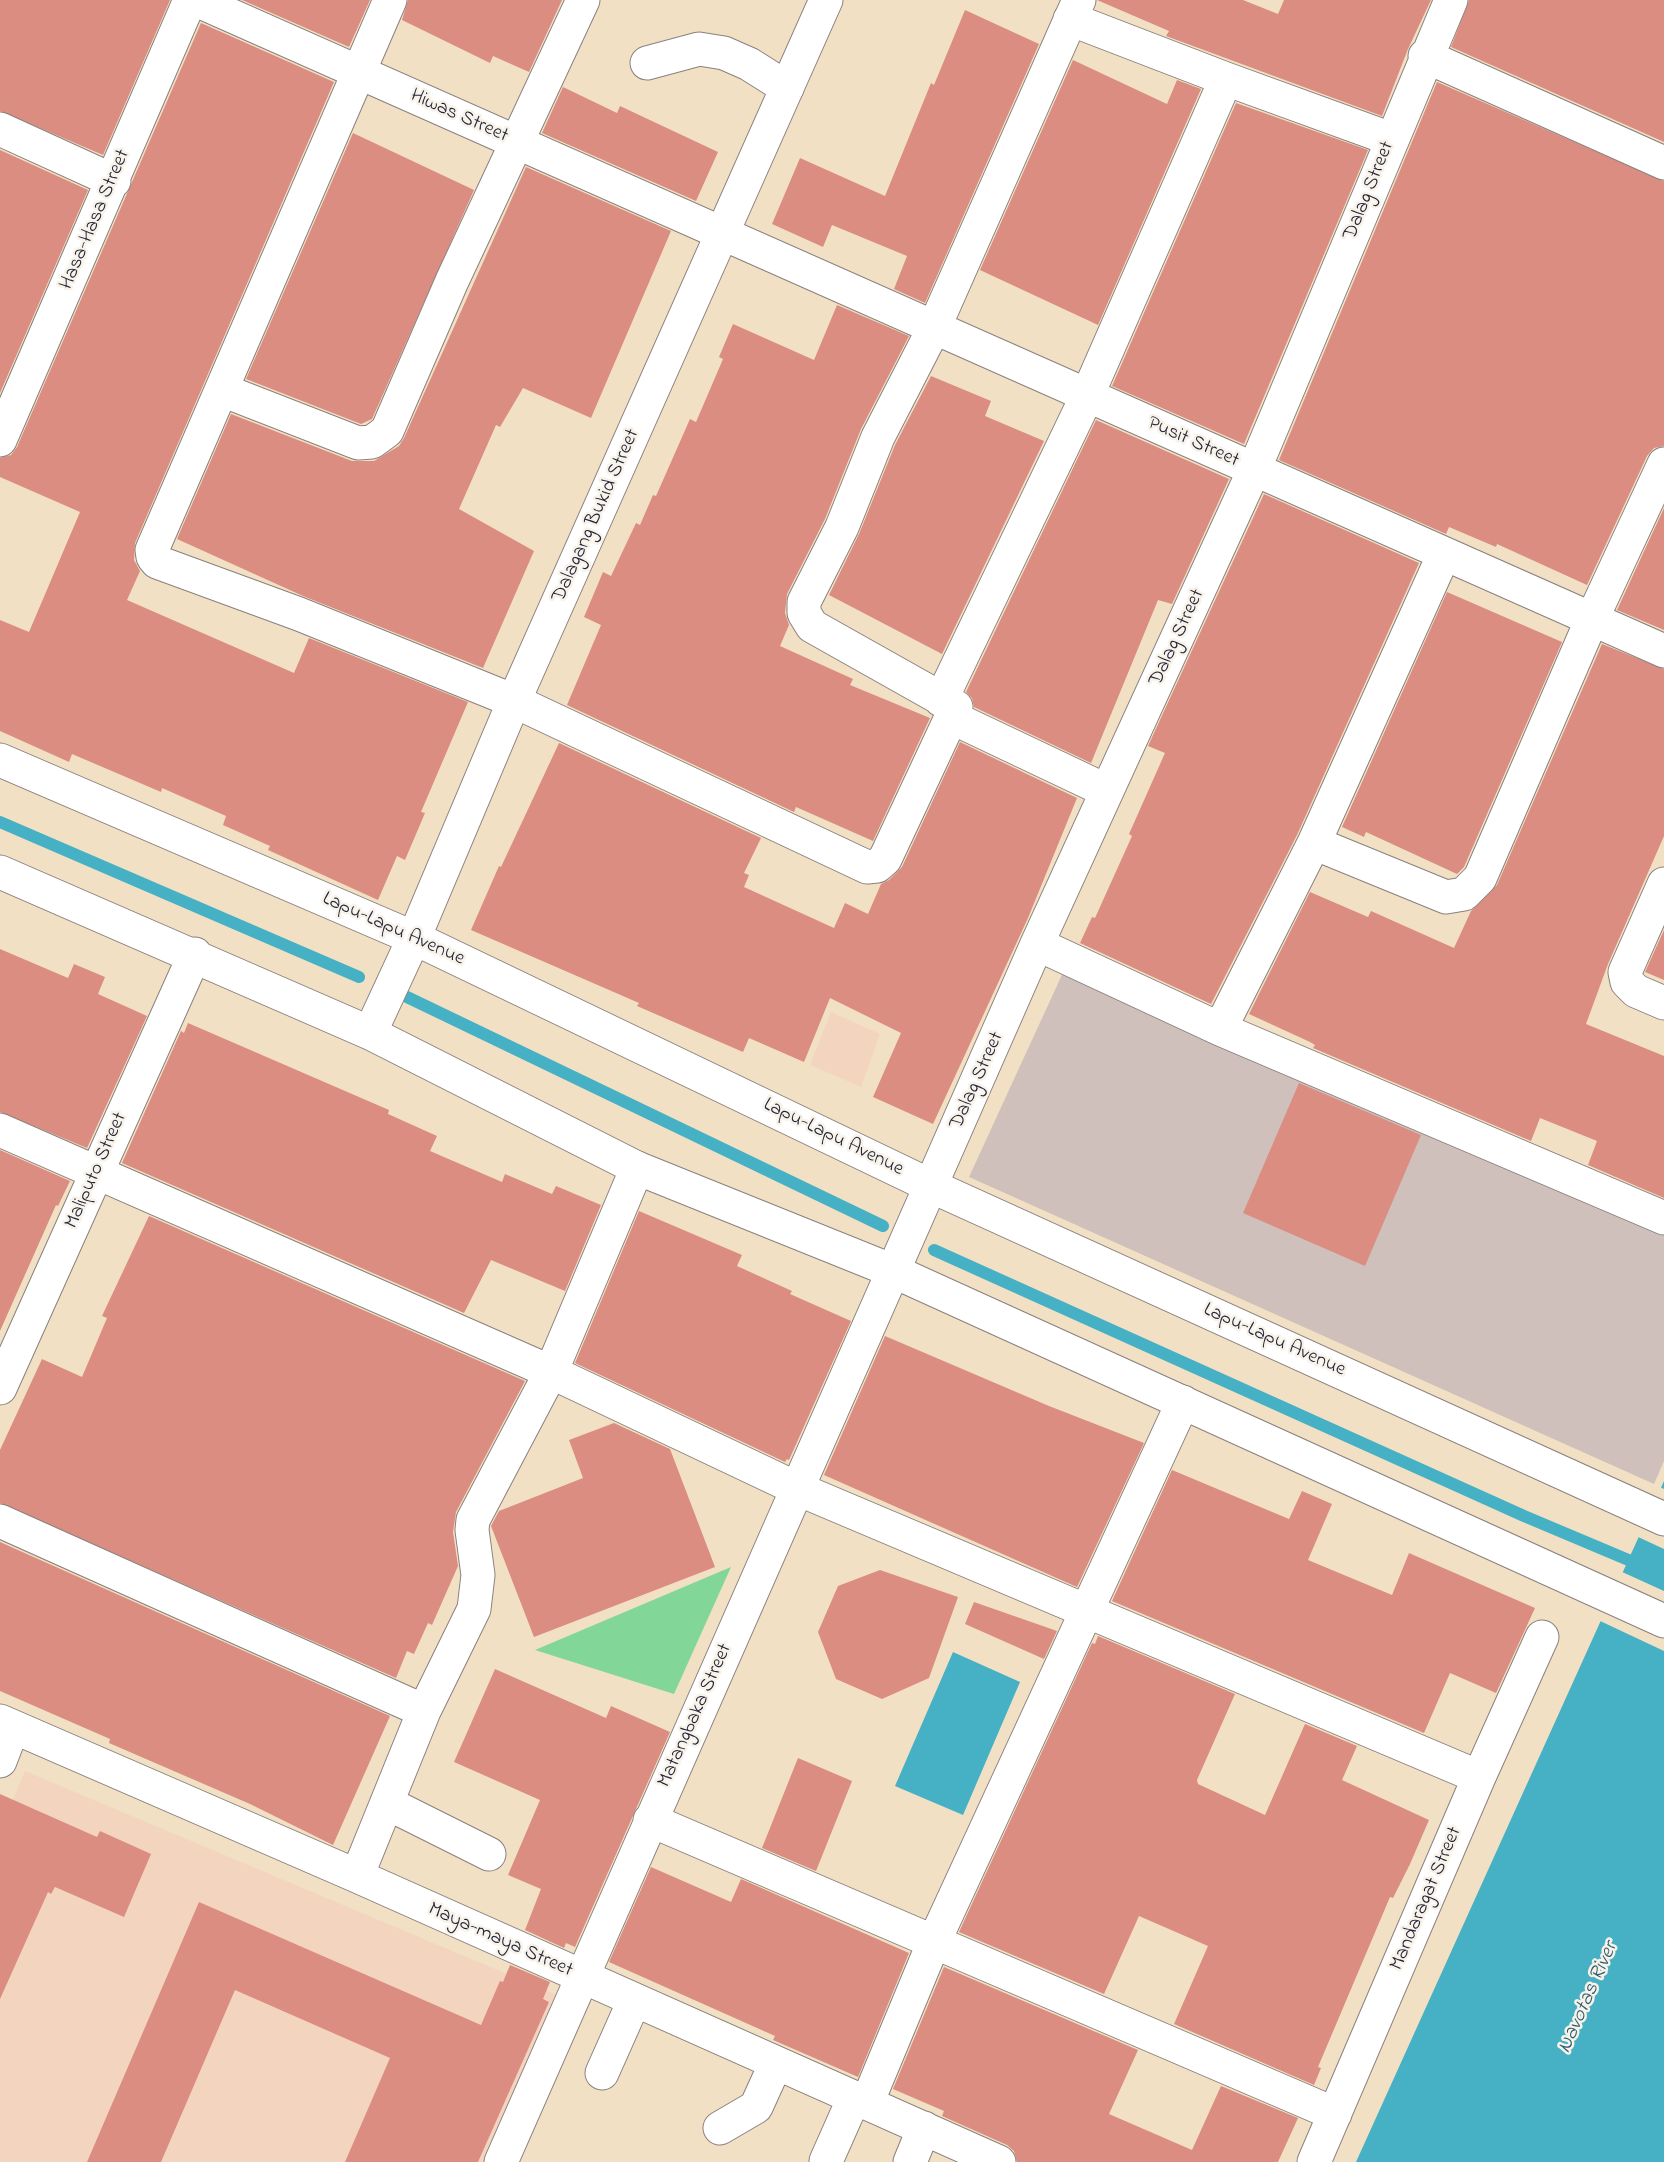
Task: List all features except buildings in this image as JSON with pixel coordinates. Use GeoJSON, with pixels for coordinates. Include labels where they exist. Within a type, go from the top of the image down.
{"type":"FeatureCollection","features":[{"type":"Feature","properties":{"kind":"street","name":"Hasa-Hasa Street"},"geometry":{"type":"LineString","coordinates":[[0,440],[114,181],[190,0]]}},
{"type":"Feature","properties":{"kind":"street","name":"Hiwas Street"},"geometry":{"type":"LineString","coordinates":[[196,0],[722,234]]}},
{"type":"Feature","properties":{"kind":"street"},"geometry":{"type":"LineString","coordinates":[[390,0],[357,72],[153,550],[157,562],[299,614],[514,701],[867,867],[877,866],[885,859],[946,709],[1226,79]]}},
{"type":"Feature","properties":{"kind":"street"},"geometry":{"type":"LineString","coordinates":[[222,390],[358,443],[372,442],[387,431],[583,0]]}},
{"type":"Feature","properties":{"kind":"street","name":"Dalagang Bukid Street"},"geometry":{"type":"LineString","coordinates":[[370,1032],[414,938],[514,701],[826,0]]}},
{"type":"Feature","properties":{"kind":"street","name":"Dalag Street"},"geometry":{"type":"LineString","coordinates":[[893,1270],[1107,791],[1254,470],[1425,56],[1451,0]]}},
{"type":"Feature","properties":{"kind":"street"},"geometry":{"type":"LineString","coordinates":[[1107,791],[946,709],[812,626],[804,613],[804,602],[842,527],[878,437],[934,328],[1075,10],[1226,79],[1391,138]]}},
{"type":"Feature","properties":{"kind":"street"},"geometry":{"type":"LineString","coordinates":[[647,63],[699,49],[724,53],[749,64],[787,88]]}},
{"type":"Feature","properties":{"kind":"street"},"geometry":{"type":"LineString","coordinates":[[1425,56],[1664,163]]}},
{"type":"Feature","properties":{"kind":"street"},"geometry":{"type":"LineString","coordinates":[[0,129],[114,181]]}},
{"type":"Feature","properties":{"kind":"street","name":"Pusit Street"},"geometry":{"type":"LineString","coordinates":[[722,234],[1664,651]]}},
{"type":"Feature","properties":{"kind":"street"},"geometry":{"type":"LineString","coordinates":[[1314,843],[1446,897],[1464,894],[1480,878],[1592,620],[1664,464]]}},
{"type":"Feature","properties":{"kind":"street"},"geometry":{"type":"LineString","coordinates":[[1220,1029],[1314,843],[1443,554]]}},
{"type":"Feature","properties":{"kind":"street","name":"Lapu-Lapu Avenue"},"geometry":{"type":"LineString","coordinates":[[0,760],[414,938],[932,1186],[1664,1519]]}},
{"type":"Feature","properties":{"kind":"street"},"geometry":{"type":"LineString","coordinates":[[0,872],[195,954],[370,1032],[637,1168],[893,1270],[1664,1620]]}},
{"type":"Feature","properties":{"kind":"street"},"geometry":{"type":"LineString","coordinates":[[1664,885],[1624,972],[1627,982],[1636,991],[1664,1003]]}},
{"type":"Feature","properties":{"kind":"street"},"geometry":{"type":"LineString","coordinates":[[1038,944],[1220,1029],[1664,1218]]}},
{"type":"Feature","properties":{"kind":"street","name":"Maliputo Street"},"geometry":{"type":"LineString","coordinates":[[0,1388],[195,954]]}},
{"type":"Feature","properties":{"kind":"street"},"geometry":{"type":"LineString","coordinates":[[0,1130],[551,1372],[798,1489],[1479,1777]]}},
{"type":"Feature","properties":{"kind":"street"},"geometry":{"type":"LineString","coordinates":[[357,1876],[424,1711],[474,1609],[478,1575],[472,1530],[473,1520],[551,1372],[637,1168]]}},
{"type":"Feature","properties":{"kind":"street","name":"Matangbaka Street"},"geometry":{"type":"LineString","coordinates":[[501,2162],[893,1270]]}},
{"type":"Feature","properties":{"kind":"street"},"geometry":{"type":"LineString","coordinates":[[826,2161],[860,2101],[1183,1402]]}},
{"type":"Feature","properties":{"kind":"street"},"geometry":{"type":"LineString","coordinates":[[0,1521],[424,1711]]}},
{"type":"Feature","properties":{"kind":"street","name":"Mandaragat Street"},"geometry":{"type":"LineString","coordinates":[[1314,2162],[1479,1777],[1542,1637]]}},
{"type":"Feature","properties":{"kind":"street"},"geometry":{"type":"LineString","coordinates":[[0,1761],[7,1724]]}},
{"type":"Feature","properties":{"kind":"street","name":"Maya-maya Street"},"geometry":{"type":"LineString","coordinates":[[7,1724],[357,1876],[999,2162]]}},
{"type":"Feature","properties":{"kind":"street"},"geometry":{"type":"LineString","coordinates":[[387,1803],[489,1854]]}},
{"type":"Feature","properties":{"kind":"street"},"geometry":{"type":"LineString","coordinates":[[650,1820],[933,1944],[1335,2114]]}},
{"type":"Feature","properties":{"kind":"street"},"geometry":{"type":"LineString","coordinates":[[602,2073],[634,2001]]}},
{"type":"Feature","properties":{"kind":"street"},"geometry":{"type":"LineString","coordinates":[[720,2128],[756,2107],[776,2063]]}},
{"type":"Feature","properties":{"kind":"street"},"geometry":{"type":"LineString","coordinates":[[910,2162],[924,2128]]}},
{"type":"Feature","properties":{"kind":"shaded area"},"geometry":{"type":"Polygon","coordinates":[[[1066,966],[1664,1235],[1664,1461],[1654,1484],[969,1177],[1066,966]]]}},
{"type":"Feature","properties":{"kind":"shaded area"},"geometry":{"type":"Polygon","coordinates":[[[831,1012],[880,1034],[861,1087],[810,1065],[831,1012]]]}},
{"type":"Feature","properties":{"kind":"shaded area"},"geometry":{"type":"Polygon","coordinates":[[[25,1771],[559,1996],[484,2162],[0,2162],[0,1829],[25,1771]]]}},
{"type":"Feature","properties":{"kind":"green space"},"geometry":{"type":"Polygon","coordinates":[[[731,1567],[674,1694],[535,1650],[731,1567]]]}},
{"type":"Feature","properties":{"kind":"water","name":"Navotas River"},"geometry":{"type":"Polygon","coordinates":[[[1664,1481],[1664,2162],[1356,2162],[1664,1481]]]}},
{"type":"Feature","properties":{"kind":"water"},"geometry":{"type":"Polygon","coordinates":[[[953,1652],[1020,1682],[963,1815],[895,1786],[953,1652]]]}},
{"type":"Feature","properties":{"kind":"pier"},"geometry":{"type":"Polygon","coordinates":[[[1658,1486],[1664,1489],[1664,1549],[1636,1536],[1658,1486]]]}},
{"type":"Feature","properties":{"kind":"pier"},"geometry":{"type":"Polygon","coordinates":[[[1620,1571],[1664,1591],[1664,1651],[1598,1620],[1620,1571]]]}},
{"type":"Feature","properties":{"kind":"waterway"},"geometry":{"type":"LineString","coordinates":[[0,822],[359,977]]}},
{"type":"Feature","properties":{"kind":"waterway"},"geometry":{"type":"LineString","coordinates":[[407,997],[883,1226]]}},
{"type":"Feature","properties":{"kind":"waterway"},"geometry":{"type":"LineString","coordinates":[[934,1250],[1524,1516],[1664,1575]]}}]}
